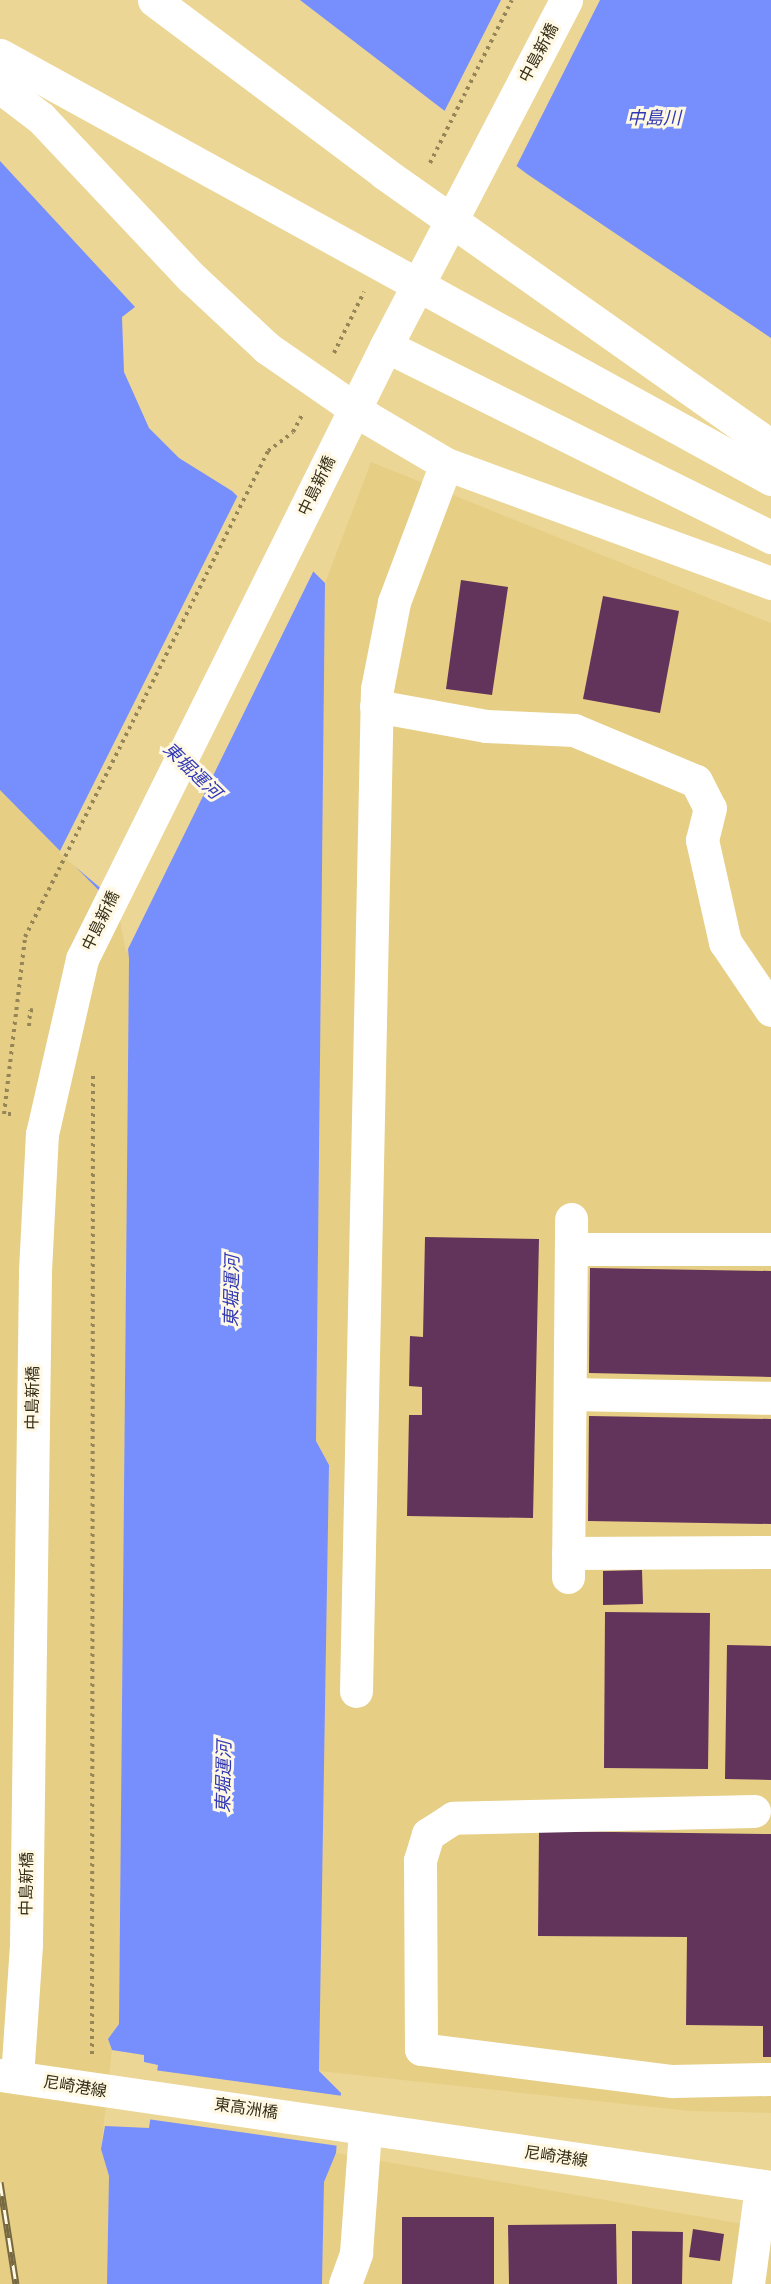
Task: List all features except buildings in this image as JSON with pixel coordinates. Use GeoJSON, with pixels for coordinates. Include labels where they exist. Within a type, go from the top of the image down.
{"type":"FeatureCollection","features":[{"type":"Feature","properties":{"kind":"street"},"geometry":{"type":"LineString","coordinates":[[154,0],[384,173],[771,446]]}},
{"type":"Feature","properties":{"kind":"street","name":"中島新橋"},"geometry":{"type":"LineString","coordinates":[[8,2076],[26,1944],[35,1271],[42,1134],[82,959],[386,346],[566,0]]}},
{"type":"Feature","properties":{"kind":"street"},"geometry":{"type":"LineString","coordinates":[[0,55],[771,479]]}},
{"type":"Feature","properties":{"kind":"street"},"geometry":{"type":"LineString","coordinates":[[0,87],[41,118],[192,278],[267,348],[446,464],[771,583]]}},
{"type":"Feature","properties":{"kind":"street"},"geometry":{"type":"LineString","coordinates":[[386,346],[771,537]]}},
{"type":"Feature","properties":{"kind":"street"},"geometry":{"type":"LineString","coordinates":[[356,1691],[376,706],[394,602],[446,464]]}},
{"type":"Feature","properties":{"kind":"street"},"geometry":{"type":"LineString","coordinates":[[376,706],[486,726],[574,730],[696,781],[710,808],[702,840],[725,942],[771,1010]]}},
{"type":"Feature","properties":{"kind":"street"},"geometry":{"type":"LineString","coordinates":[[771,1249],[571,1234],[568,1565],[771,1552]]}},
{"type":"Feature","properties":{"kind":"street"},"geometry":{"type":"LineString","coordinates":[[570,1394],[771,1398]]}},
{"type":"Feature","properties":{"kind":"street"},"geometry":{"type":"LineString","coordinates":[[753,1811],[453,1818],[428,1834],[420,1860],[421,2049],[672,2081],[771,2079]]}},
{"type":"Feature","properties":{"kind":"street","name":"尼崎港線"},"geometry":{"type":"LineString","coordinates":[[8,2076],[92,2090],[150,2096]]}},
{"type":"Feature","properties":{"kind":"street","name":"東高洲橋"},"geometry":{"type":"LineString","coordinates":[[150,2096],[354,2126]]}},
{"type":"Feature","properties":{"kind":"street"},"geometry":{"type":"LineString","coordinates":[[345,2284],[356,2253],[354,2126]]}},
{"type":"Feature","properties":{"kind":"street","name":"尼崎港線"},"geometry":{"type":"LineString","coordinates":[[354,2126],[766,2187]]}},
{"type":"Feature","properties":{"kind":"street"},"geometry":{"type":"LineString","coordinates":[[748,2284],[766,2187]]}},
{"type":"Feature","properties":{"kind":"path"},"geometry":{"type":"LineString","coordinates":[[427,169],[512,0]]}},
{"type":"Feature","properties":{"kind":"path"},"geometry":{"type":"LineString","coordinates":[[331,358],[368,285]]}},
{"type":"Feature","properties":{"kind":"path"},"geometry":{"type":"LineString","coordinates":[[25,937],[268,451],[294,432],[309,401]]}},
{"type":"Feature","properties":{"kind":"path"},"geometry":{"type":"LineString","coordinates":[[92,2090],[93,1373]]}},
{"type":"Feature","properties":{"kind":"shaded area"},"geometry":{"type":"Polygon","coordinates":[[[371,462],[771,623],[771,2113],[690,2111],[319,2071],[329,1465],[316,1441],[325,583],[371,462]]]}},
{"type":"Feature","properties":{"kind":"shaded area"},"geometry":{"type":"Polygon","coordinates":[[[0,790],[125,917],[129,959],[119,2024],[108,2039],[112,2050],[101,2149],[109,2176],[107,2284],[0,2284],[0,790]]]}},
{"type":"Feature","properties":{"kind":"shaded area"},"geometry":{"type":"Polygon","coordinates":[[[336,2153],[771,2229],[771,2284],[322,2284],[324,2181],[336,2153]]]}},
{"type":"Feature","properties":{"kind":"water","name":"中島川"},"geometry":{"type":"Polygon","coordinates":[[[300,0],[771,0],[771,338],[527,174],[300,0]]]}},
{"type":"Feature","properties":{"kind":"water","name":"東堀運河"},"geometry":{"type":"Polygon","coordinates":[[[0,161],[135,307],[122,317],[124,372],[149,428],[179,458],[232,491],[325,583],[316,1441],[329,1465],[319,2071],[341,2093],[336,2153],[324,2182],[322,2284],[107,2284],[109,2176],[101,2149],[105,2126],[149,2128],[158,2065],[144,2062],[144,2055],[112,2050],[108,2039],[119,2024],[129,959],[125,917],[0,790],[0,161]]]}},
{"type":"Feature","properties":{"kind":"pier"},"geometry":{"type":"Polygon","coordinates":[[[501,0],[600,0],[515,169],[443,114],[501,0]]]}},
{"type":"Feature","properties":{"kind":"pier"},"geometry":{"type":"Polygon","coordinates":[[[239,493],[315,568],[126,953],[117,902],[59,853],[239,493]]]}},
{"type":"Feature","properties":{"kind":"pier"},"geometry":{"type":"Polygon","coordinates":[[[154,2070],[343,2096],[339,2146],[147,2119],[154,2070]]]}},
{"type":"Feature","properties":{"kind":"railway"},"geometry":{"type":"LineString","coordinates":[[0,2182],[16,2284]]}}]}
